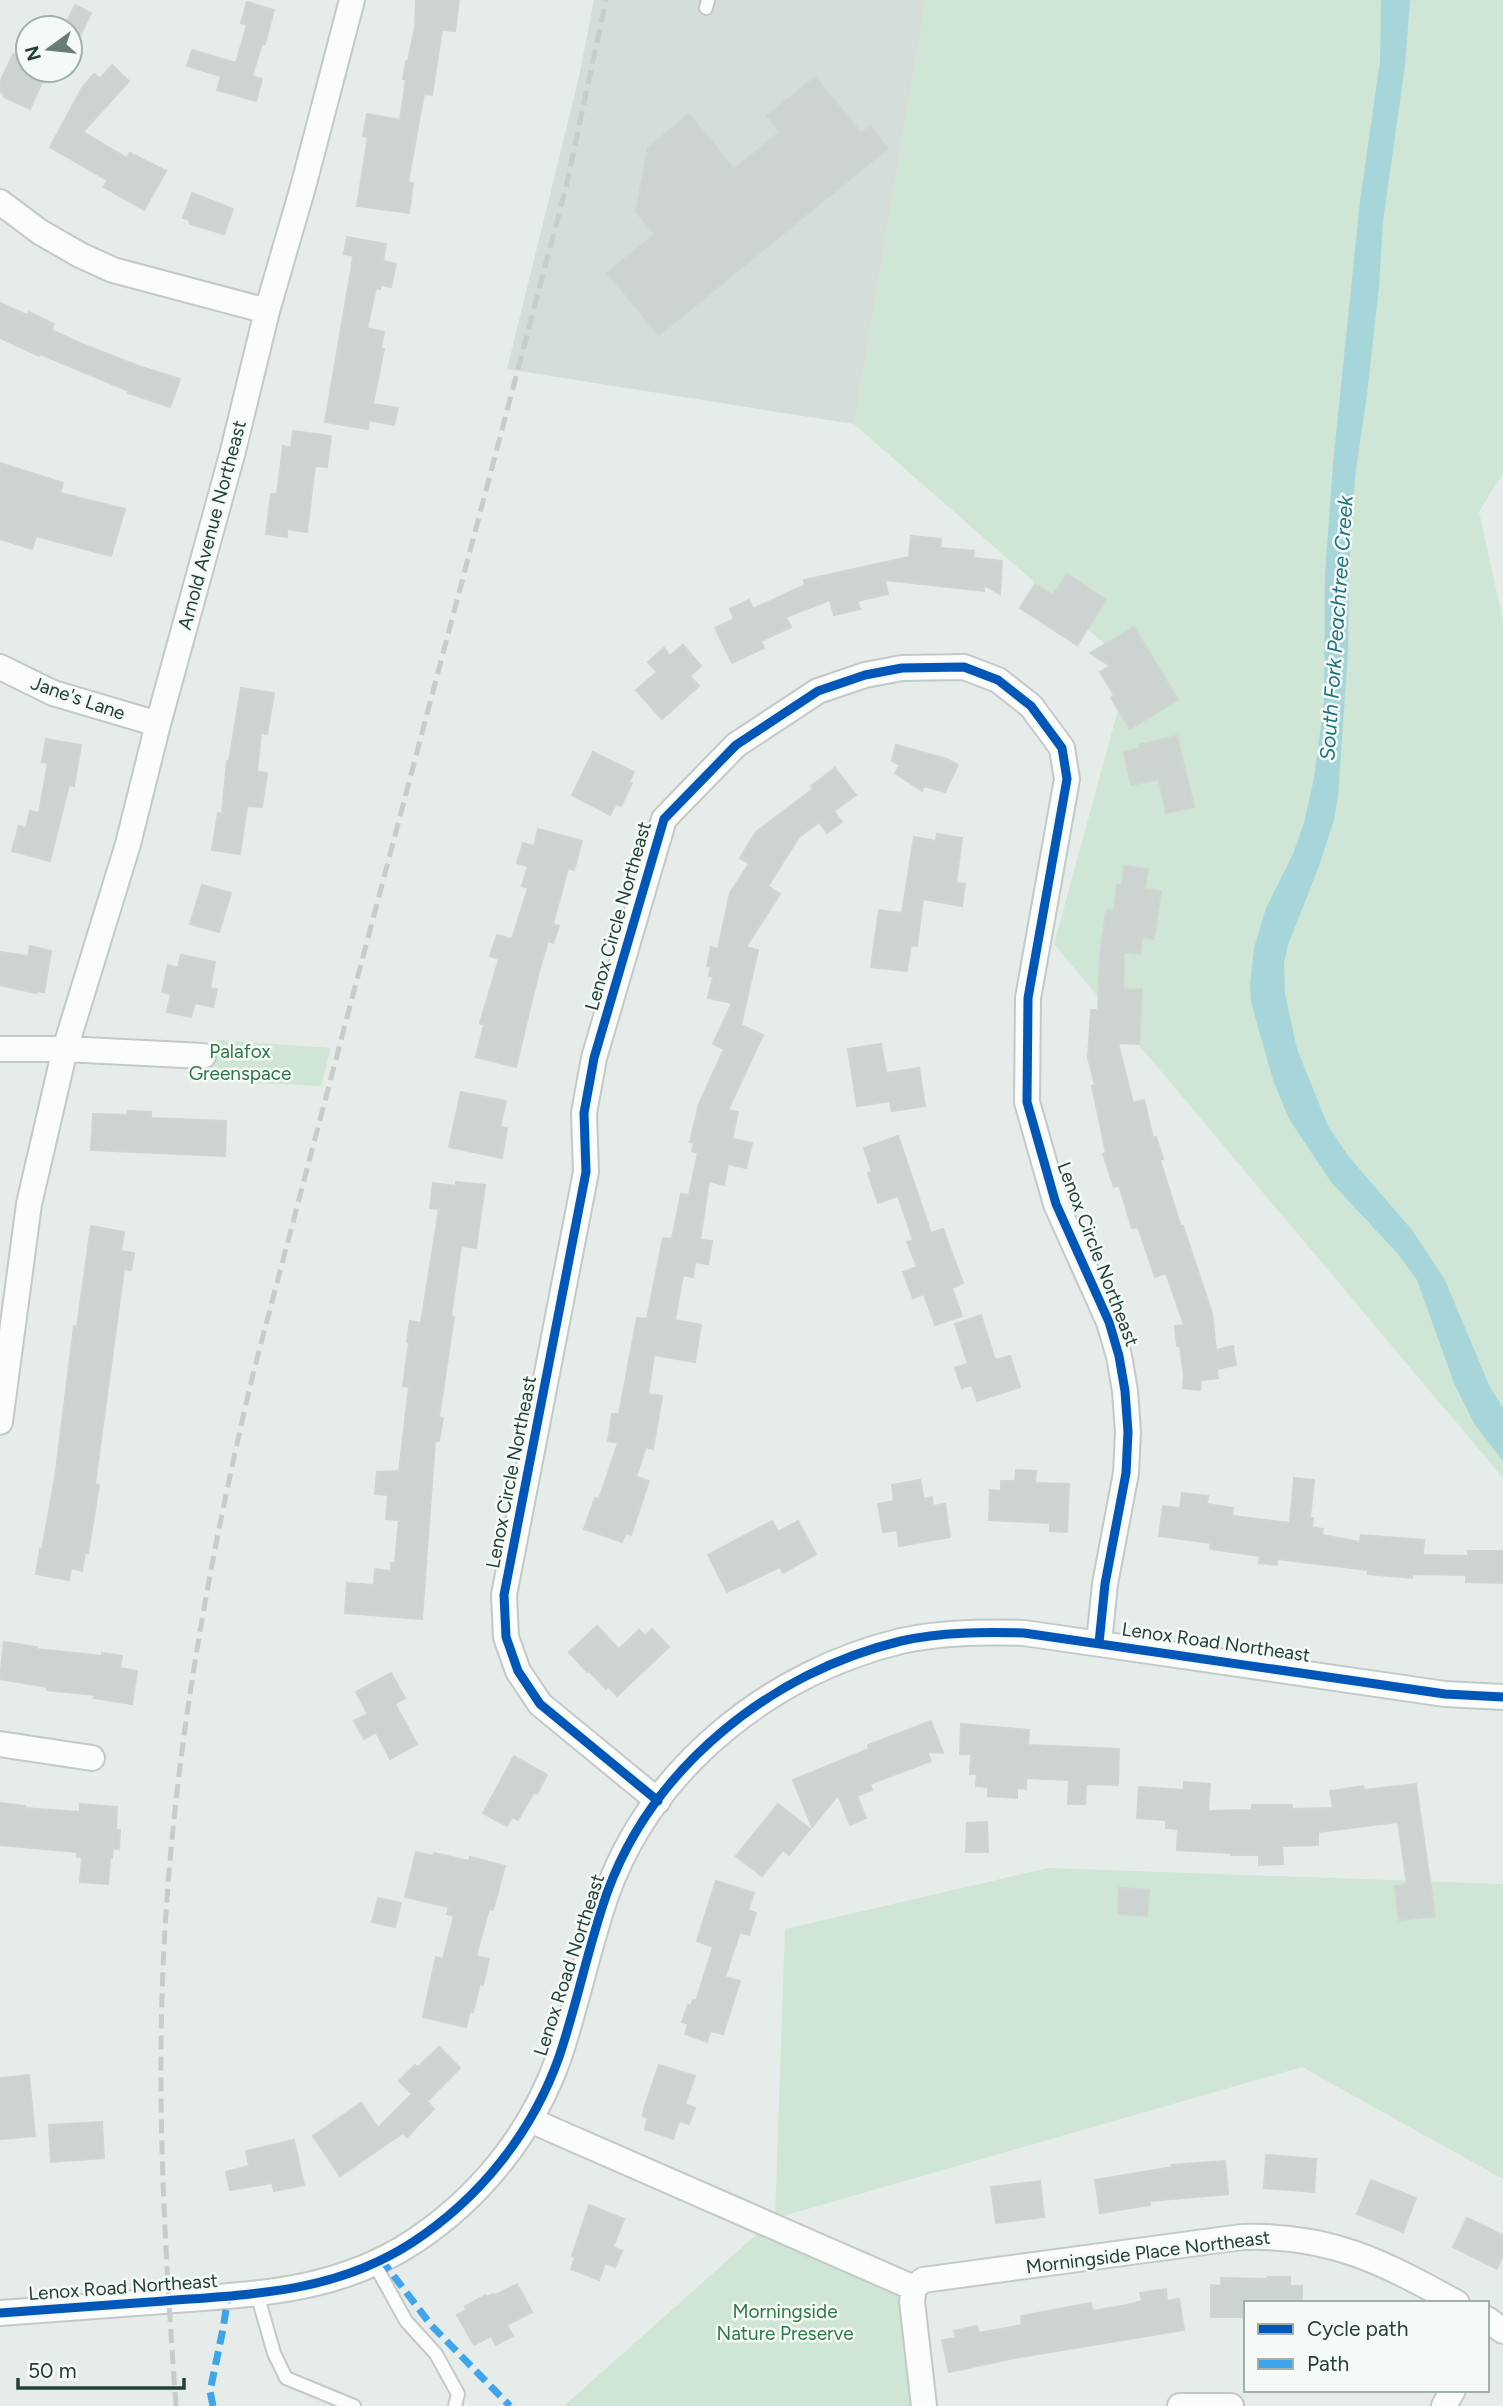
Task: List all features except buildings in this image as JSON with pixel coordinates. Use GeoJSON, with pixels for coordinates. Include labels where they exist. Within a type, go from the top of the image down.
{"type":"FeatureCollection","features":[{"type":"Feature","properties":{"kind":"street","name":"Arnold Avenue Northeast"},"geometry":{"type":"LineString","coordinates":[[0,1422],[29,1204],[65,1049],[128,844],[233,451],[267,311],[307,174],[352,0]]}},
{"type":"Feature","properties":{"kind":"street"},"geometry":{"type":"LineString","coordinates":[[0,202],[40,232],[113,270],[267,311]]}},
{"type":"Feature","properties":{"kind":"street","name":"Jane's Lane"},"geometry":{"type":"LineString","coordinates":[[0,667],[53,693],[158,724]]}},
{"type":"Feature","properties":{"kind":"street","name":"Lenox Circle Northeast"},"geometry":{"type":"LineString","coordinates":[[658,1801],[540,1704],[518,1671],[506,1637],[505,1595],[586,1171],[584,1113],[594,1058],[664,818],[736,745],[818,691],[865,675],[902,668],[964,667],[998,680],[1031,706],[1062,748],[1067,779],[1028,998],[1027,1102],[1056,1204],[1109,1322],[1125,1391],[1128,1432],[1126,1473],[1105,1584],[1099,1643]]}},
{"type":"Feature","properties":{"kind":"street"},"geometry":{"type":"LineString","coordinates":[[0,1049],[65,1049],[204,1056]]}},
{"type":"Feature","properties":{"kind":"street","name":"Lenox Road Northeast"},"geometry":{"type":"LineString","coordinates":[[0,2314],[276,2293],[324,2282],[374,2263],[412,2243],[456,2211],[494,2172],[530,2120],[546,2090],[559,2056],[607,1892],[628,1847],[658,1801],[696,1756],[743,1713],[797,1679],[849,1656],[904,1640],[967,1632],[1024,1633],[1445,1694],[1503,1697]]}},
{"type":"Feature","properties":{"kind":"street"},"geometry":{"type":"LineString","coordinates":[[0,1744],[92,1758]]}},
{"type":"Feature","properties":{"kind":"street"},"geometry":{"type":"LineString","coordinates":[[530,2120],[914,2288],[912,2301],[924,2406]]}},
{"type":"Feature","properties":{"kind":"street","name":"Morningside Place Northeast"},"geometry":{"type":"LineString","coordinates":[[914,2288],[923,2280],[1242,2237],[1275,2236],[1320,2242],[1363,2256],[1408,2276],[1453,2301]]}},
{"type":"Feature","properties":{"kind":"street"},"geometry":{"type":"LineString","coordinates":[[1180,2406],[1231,2406]]}},
{"type":"Feature","properties":{"kind":"lane"},"geometry":{"type":"LineString","coordinates":[[374,2263],[406,2320],[436,2354],[458,2394],[455,2406]]}},
{"type":"Feature","properties":{"kind":"lane"},"geometry":{"type":"LineString","coordinates":[[257,2294],[274,2353],[286,2378],[354,2406]]}},
{"type":"Feature","properties":{"kind":"shaded area"},"geometry":{"type":"Polygon","coordinates":[[[594,0],[926,0],[854,424],[507,369],[579,77],[594,0]]]}},
{"type":"Feature","properties":{"kind":"green space"},"geometry":{"type":"Polygon","coordinates":[[[926,0],[1503,0],[1503,473],[1479,512],[1503,620],[1503,1478],[1054,944],[1130,666],[854,424],[926,0]]]}},
{"type":"Feature","properties":{"kind":"green space","name":"Palafox Greenspace"},"geometry":{"type":"Polygon","coordinates":[[[217,1040],[331,1048],[321,1086],[211,1081],[217,1040]]]}},
{"type":"Feature","properties":{"kind":"green space","name":"Morningside Nature Preserve"},"geometry":{"type":"Polygon","coordinates":[[[1048,1868],[1503,1884],[1503,2179],[1302,2067],[776,2218],[903,2292],[911,2406],[564,2406],[775,2218],[785,1929],[1048,1868]]]}},
{"type":"Feature","properties":{"kind":"water","name":"South Fork Peachtree Creek"},"geometry":{"type":"Polygon","coordinates":[[[1381,0],[1410,0],[1405,66],[1383,221],[1379,287],[1355,477],[1349,572],[1348,653],[1338,796],[1334,820],[1319,866],[1288,945],[1284,963],[1285,994],[1297,1049],[1328,1126],[1349,1157],[1412,1230],[1445,1280],[1489,1385],[1503,1408],[1503,1461],[1475,1425],[1454,1383],[1417,1280],[1398,1254],[1331,1182],[1289,1119],[1273,1080],[1251,1002],[1254,948],[1266,908],[1293,854],[1304,823],[1314,778],[1324,703],[1325,574],[1333,464],[1360,201],[1380,61],[1381,0]]]}},
{"type":"Feature","properties":{"kind":"railway"},"geometry":{"type":"LineString","coordinates":[[176,2406],[161,2119],[164,1947],[176,1801],[208,1584],[254,1370],[566,187],[606,0]]}},
{"type":"Feature","properties":{"kind":"marked path"},"geometry":{"type":"LineString","coordinates":[[381,2259],[431,2325],[510,2406]]}},
{"type":"Feature","properties":{"kind":"marked path"},"geometry":{"type":"LineString","coordinates":[[213,2406],[210,2391],[228,2297]]}},
{"type":"Feature","properties":{"kind":"cycle path"},"geometry":{"type":"LineString","coordinates":[[658,1801],[540,1704],[518,1671],[506,1637],[504,1595],[586,1172],[584,1113],[594,1058],[664,819],[736,745],[818,691],[865,675],[902,668],[964,667],[998,680],[1031,706],[1062,748],[1067,779],[1028,998],[1027,1102],[1056,1204],[1109,1322],[1125,1391],[1128,1432],[1126,1473],[1105,1584],[1099,1643]]}},
{"type":"Feature","properties":{"kind":"cycle path"},"geometry":{"type":"LineString","coordinates":[[0,2313],[229,2296],[293,2288],[354,2272],[384,2259],[437,2225],[482,2184],[501,2162],[519,2137],[548,2085],[559,2057],[607,1893],[628,1847],[654,1804],[686,1766],[723,1731],[763,1701],[807,1676],[853,1656],[901,1641],[932,1636],[1024,1633],[1445,1694],[1503,1697]]}}]}
